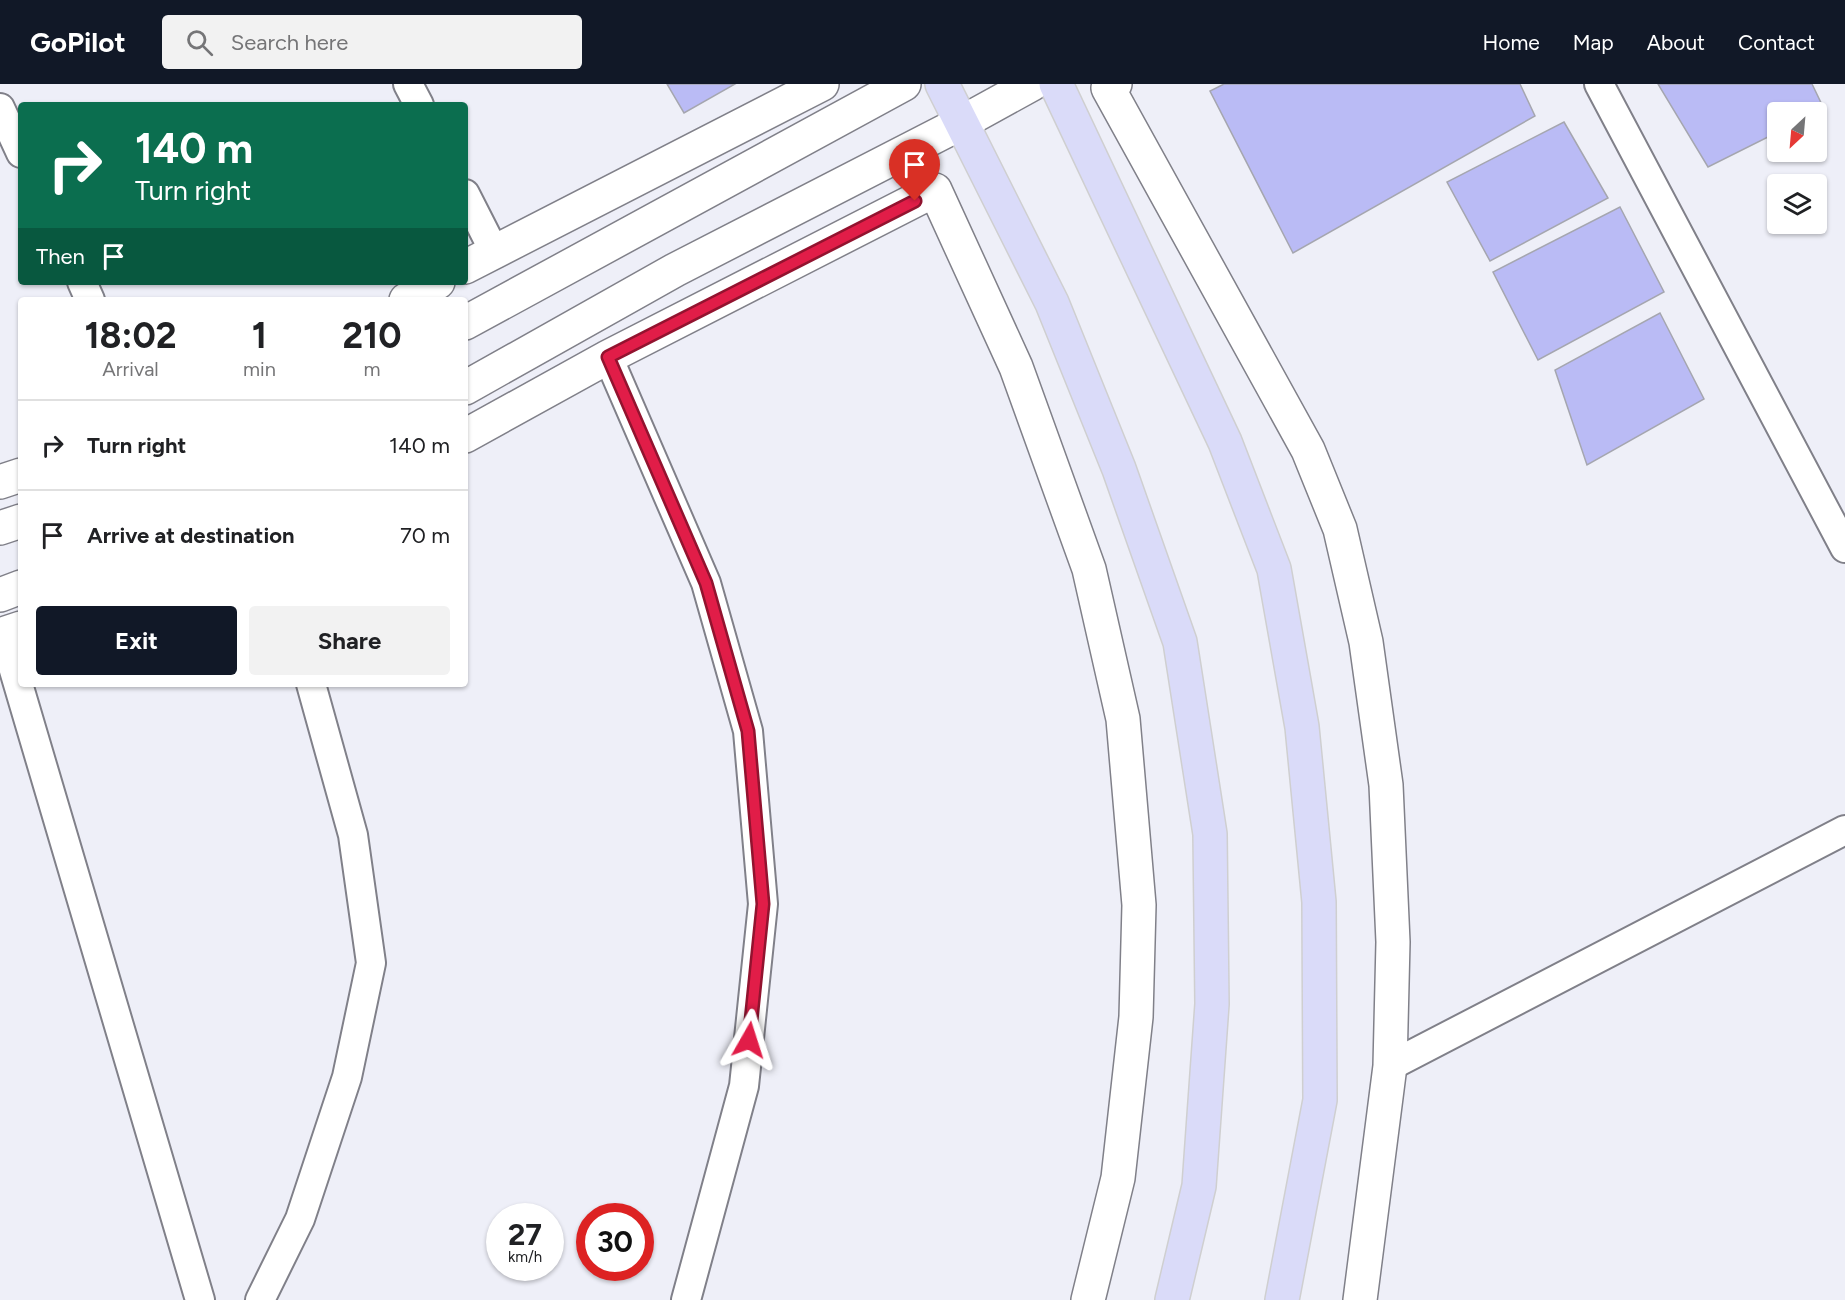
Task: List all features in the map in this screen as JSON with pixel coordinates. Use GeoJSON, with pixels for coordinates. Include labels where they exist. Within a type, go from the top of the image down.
{"type":"FeatureCollection","features":[{"type":"Feature","properties":{"kind":"main road"},"geometry":{"type":"LineString","coordinates":[[468,265],[822,84]]}},
{"type":"Feature","properties":{"kind":"main road"},"geometry":{"type":"LineString","coordinates":[[468,321],[904,84]]}},
{"type":"Feature","properties":{"kind":"main road"},"geometry":{"type":"LineString","coordinates":[[942,84],[1052,303],[1119,469],[1180,642],[1210,834],[1212,1004],[1199,1186],[1172,1300]]}},
{"type":"Feature","properties":{"kind":"main road"},"geometry":{"type":"LineString","coordinates":[[468,386],[675,270],[963,122],[1032,84]]}},
{"type":"Feature","properties":{"kind":"main road"},"geometry":{"type":"LineString","coordinates":[[1056,84],[1225,442],[1274,569],[1302,727],[1319,902],[1320,1100],[1282,1300]]}},
{"type":"Feature","properties":{"kind":"main road"},"geometry":{"type":"LineString","coordinates":[[1115,84],[1108,88],[1308,450],[1340,529],[1366,642],[1386,785],[1393,942],[1390,1066],[1360,1300]]}},
{"type":"Feature","properties":{"kind":"main road"},"geometry":{"type":"LineString","coordinates":[[468,434],[608,357],[936,190],[1016,367],[1089,569],[1123,719],[1139,905],[1136,1017],[1118,1178],[1088,1300]]}},
{"type":"Feature","properties":{"kind":"main road"},"geometry":{"type":"LineString","coordinates":[[411,297],[433,285]]}},
{"type":"Feature","properties":{"kind":"main road"},"geometry":{"type":"LineString","coordinates":[[0,482],[18,476]]}},
{"type":"Feature","properties":{"kind":"main road"},"geometry":{"type":"LineString","coordinates":[[0,528],[18,522]]}},
{"type":"Feature","properties":{"kind":"main road"},"geometry":{"type":"LineString","coordinates":[[0,595],[18,588]]}},
{"type":"Feature","properties":{"kind":"street"},"geometry":{"type":"LineString","coordinates":[[408,84],[417,102]]}},
{"type":"Feature","properties":{"kind":"street"},"geometry":{"type":"LineString","coordinates":[[1599,84],[1845,548]]}},
{"type":"Feature","properties":{"kind":"street"},"geometry":{"type":"LineString","coordinates":[[0,108],[18,147]]}},
{"type":"Feature","properties":{"kind":"street"},"geometry":{"type":"LineString","coordinates":[[468,200],[494,251]]}},
{"type":"Feature","properties":{"kind":"street"},"geometry":{"type":"LineString","coordinates":[[608,357],[706,583],[748,731],[763,904],[744,1086],[686,1300]]}},
{"type":"Feature","properties":{"kind":"street"},"geometry":{"type":"LineString","coordinates":[[8,632],[18,667]]}},
{"type":"Feature","properties":{"kind":"street"},"geometry":{"type":"LineString","coordinates":[[24,687],[200,1300]]}},
{"type":"Feature","properties":{"kind":"street"},"geometry":{"type":"LineString","coordinates":[[260,1300],[300,1219],[347,1077],[371,963],[352,835],[312,687]]}},
{"type":"Feature","properties":{"kind":"street"},"geometry":{"type":"LineString","coordinates":[[1390,1066],[1845,830]]}},
{"type":"Feature","properties":{"kind":"building"},"geometry":{"type":"Polygon","coordinates":[[[667,84],[735,84],[684,113],[667,84]]]}},
{"type":"Feature","properties":{"kind":"building"},"geometry":{"type":"Polygon","coordinates":[[[1224,84],[1520,84],[1535,116],[1293,253],[1210,91],[1224,84]]]}},
{"type":"Feature","properties":{"kind":"building"},"geometry":{"type":"Polygon","coordinates":[[[1658,84],[1812,84],[1821,102],[1767,102],[1767,138],[1708,167],[1658,84]]]}},
{"type":"Feature","properties":{"kind":"building"},"geometry":{"type":"Polygon","coordinates":[[[1564,122],[1608,198],[1490,261],[1447,182],[1564,122]]]}},
{"type":"Feature","properties":{"kind":"building"},"geometry":{"type":"Polygon","coordinates":[[[1620,207],[1664,292],[1538,360],[1493,272],[1620,207]]]}},
{"type":"Feature","properties":{"kind":"building"},"geometry":{"type":"Polygon","coordinates":[[[1660,313],[1704,399],[1587,465],[1555,370],[1660,313]]]}},
{"type":"Feature","properties":{"kind":"route"},"geometry":{"type":"LineString","coordinates":[[749,1040],[763,904],[748,731],[706,583],[608,357],[915,201]]}}]}
